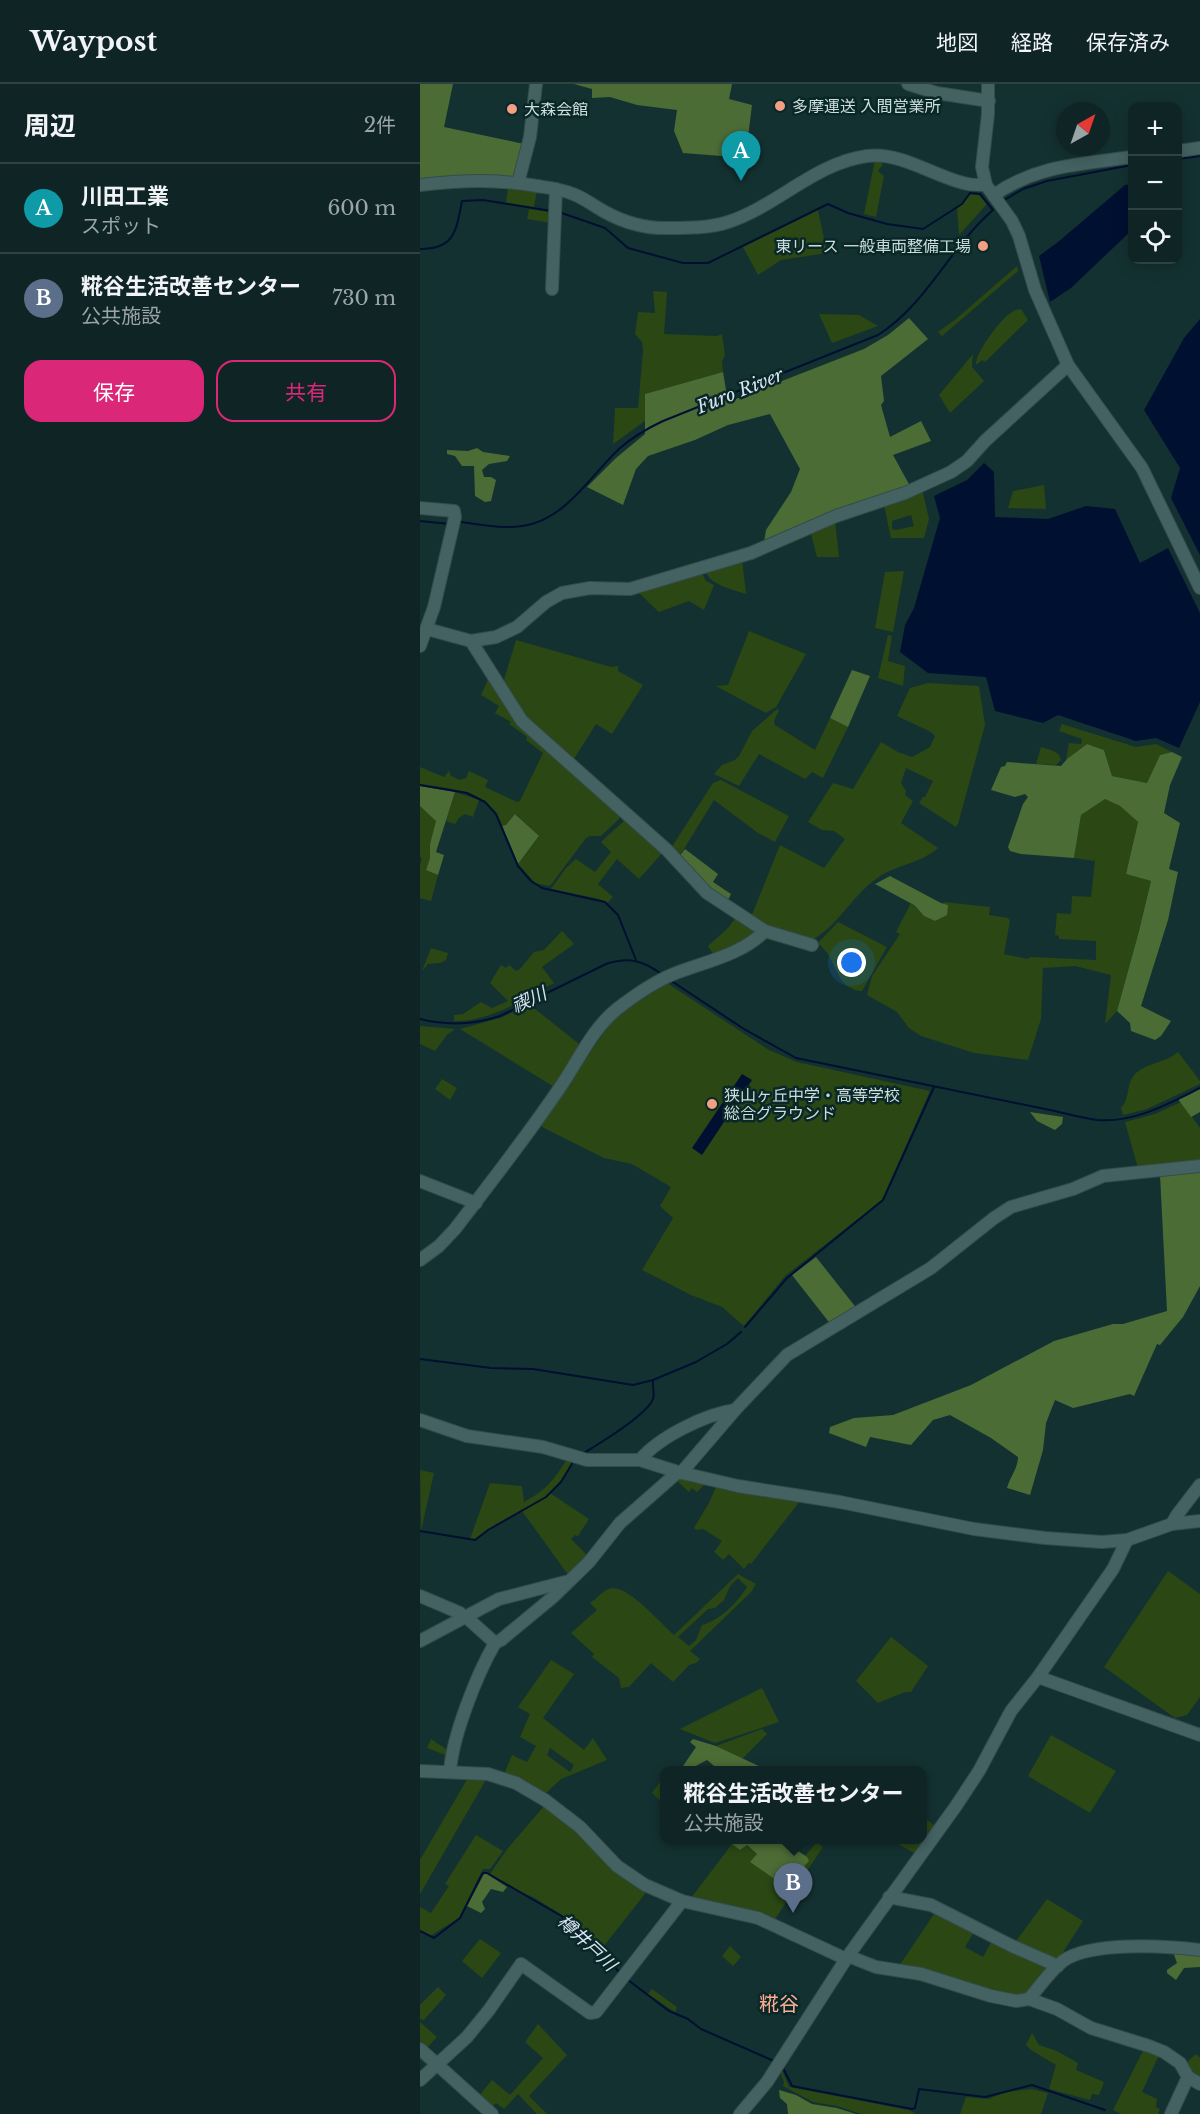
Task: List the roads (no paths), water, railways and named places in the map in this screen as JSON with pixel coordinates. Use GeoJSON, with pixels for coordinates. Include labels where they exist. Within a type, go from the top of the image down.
{"type":"FeatureCollection","features":[{"type":"Feature","properties":{"kind":"street"},"geometry":{"type":"LineString","coordinates":[[518,183],[530,137],[536,84]]}},
{"type":"Feature","properties":{"kind":"street"},"geometry":{"type":"LineString","coordinates":[[908,84],[937,93],[989,101]]}},
{"type":"Feature","properties":{"kind":"street"},"geometry":{"type":"LineString","coordinates":[[988,84],[989,101],[982,167],[990,190],[1012,221],[1035,290],[1068,365],[1142,468],[1200,588]]}},
{"type":"Feature","properties":{"kind":"street"},"geometry":{"type":"LineString","coordinates":[[1182,150],[1200,148]]}},
{"type":"Feature","properties":{"kind":"street"},"geometry":{"type":"LineString","coordinates":[[420,185],[483,180],[556,189],[575,194],[631,224],[648,228],[670,228],[727,222],[767,204],[791,188],[866,156],[899,160],[990,190],[1044,170],[1128,158]]}},
{"type":"Feature","properties":{"kind":"street"},"geometry":{"type":"LineString","coordinates":[[552,289],[556,189]]}},
{"type":"Feature","properties":{"kind":"street"},"geometry":{"type":"LineString","coordinates":[[427,629],[471,641],[496,637],[507,632],[546,602],[562,593],[590,588],[630,589],[751,553],[836,516],[905,493],[936,480],[966,461],[1068,365]]}},
{"type":"Feature","properties":{"kind":"street"},"geometry":{"type":"LineString","coordinates":[[420,508],[454,511],[455,516],[434,607],[420,646]]}},
{"type":"Feature","properties":{"kind":"street"},"geometry":{"type":"LineString","coordinates":[[471,641],[522,721],[667,850],[707,893],[765,931],[812,945]]}},
{"type":"Feature","properties":{"kind":"street"},"geometry":{"type":"LineString","coordinates":[[420,1260],[439,1246],[476,1203],[558,1092],[612,1013],[658,981],[734,953],[756,940],[765,931]]}},
{"type":"Feature","properties":{"kind":"street"},"geometry":{"type":"LineString","coordinates":[[450,1772],[454,1742],[486,1658],[495,1643],[553,1597],[589,1562],[620,1523],[680,1473],[787,1354],[931,1268],[1011,1207],[1074,1190],[1103,1176],[1200,1166]]}},
{"type":"Feature","properties":{"kind":"street"},"geometry":{"type":"LineString","coordinates":[[420,1181],[476,1203]]}},
{"type":"Feature","properties":{"kind":"street"},"geometry":{"type":"LineString","coordinates":[[640,1460],[646,1452],[673,1434],[711,1416],[735,1410]]}},
{"type":"Feature","properties":{"kind":"street"},"geometry":{"type":"LineString","coordinates":[[420,1420],[467,1436],[543,1447],[586,1460],[640,1460],[680,1473],[738,1486],[840,1502],[974,1529],[1088,1541],[1127,1539],[1172,1524],[1200,1521]]}},
{"type":"Feature","properties":{"kind":"street"},"geometry":{"type":"LineString","coordinates":[[1172,1524],[1200,1485]]}},
{"type":"Feature","properties":{"kind":"street"},"geometry":{"type":"LineString","coordinates":[[740,2114],[767,2082],[847,1957],[962,1797],[979,1771],[1011,1711],[1038,1677],[1113,1569],[1127,1539]]}},
{"type":"Feature","properties":{"kind":"street"},"geometry":{"type":"LineString","coordinates":[[420,1641],[463,1616],[499,1599],[567,1581]]}},
{"type":"Feature","properties":{"kind":"street"},"geometry":{"type":"LineString","coordinates":[[420,1596],[460,1613],[495,1643]]}},
{"type":"Feature","properties":{"kind":"street"},"geometry":{"type":"LineString","coordinates":[[1038,1677],[1200,1735]]}},
{"type":"Feature","properties":{"kind":"street"},"geometry":{"type":"LineString","coordinates":[[420,1771],[500,1777],[532,1792],[580,1827],[616,1866],[645,1885],[682,1901],[758,1918],[847,1957],[876,1967],[921,1974],[991,1996],[1017,2001],[1029,1999],[1057,2009],[1091,2028],[1164,2052],[1180,2063],[1188,2077],[1200,2084]]}},
{"type":"Feature","properties":{"kind":"street"},"geometry":{"type":"LineString","coordinates":[[890,1897],[931,1905],[1012,1946],[1058,1966]]}},
{"type":"Feature","properties":{"kind":"street"},"geometry":{"type":"LineString","coordinates":[[420,2080],[467,2037],[521,1964],[594,2013],[682,1901]]}},
{"type":"Feature","properties":{"kind":"street"},"geometry":{"type":"LineString","coordinates":[[1029,1999],[1058,1966],[1072,1956],[1096,1951],[1158,1946],[1200,1950]]}},
{"type":"Feature","properties":{"kind":"street"},"geometry":{"type":"LineString","coordinates":[[420,2049],[492,2114]]}},
{"type":"Feature","properties":{"kind":"street"},"geometry":{"type":"LineString","coordinates":[[1171,2114],[1188,2077]]}},
{"type":"Feature","properties":{"kind":"water"},"geometry":{"type":"Polygon","coordinates":[[[1128,185],[1128,234],[1071,288],[1050,302],[1039,256],[1128,185]]]}},
{"type":"Feature","properties":{"kind":"water"},"geometry":{"type":"Polygon","coordinates":[[[1200,319],[1200,555],[1171,498],[1180,468],[1144,410],[1184,338],[1200,319]]]}},
{"type":"Feature","properties":{"kind":"water"},"geometry":{"type":"Polygon","coordinates":[[[984,463],[994,472],[995,517],[1048,519],[1086,506],[1115,509],[1140,563],[1168,548],[1200,613],[1200,702],[1179,748],[1156,738],[1136,741],[1058,715],[1043,723],[995,711],[986,677],[928,673],[900,652],[905,625],[914,608],[940,518],[934,496],[967,480],[984,463]]]}},
{"type":"Feature","properties":{"kind":"water"},"geometry":{"type":"Polygon","coordinates":[[[742,1074],[752,1080],[702,1155],[692,1148],[742,1074]]]}},
{"type":"Feature","properties":{"kind":"waterway","name":"Furo River"},"geometry":{"type":"LineString","coordinates":[[1182,158],[1200,156]]}},
{"type":"Feature","properties":{"kind":"waterway","name":"Furo River"},"geometry":{"type":"LineString","coordinates":[[1006,199],[1023,189],[1047,181],[1128,166]]}},
{"type":"Feature","properties":{"kind":"waterway"},"geometry":{"type":"LineString","coordinates":[[559,212],[605,228],[628,248],[683,263],[708,263],[828,204],[848,213],[887,224],[923,229],[962,204],[970,193],[980,194],[993,210]]}},
{"type":"Feature","properties":{"kind":"waterway"},"geometry":{"type":"LineString","coordinates":[[420,249],[440,246],[447,242],[458,221],[462,201],[483,200],[551,211]]}},
{"type":"Feature","properties":{"kind":"waterway","name":"Furo River"},"geometry":{"type":"LineString","coordinates":[[461,522],[498,527],[517,527],[535,523],[560,510],[571,501],[610,458],[635,436],[663,421],[878,335],[911,308],[964,241],[993,210]]}},
{"type":"Feature","properties":{"kind":"waterway","name":"Furo River"},"geometry":{"type":"LineString","coordinates":[[420,521],[450,524]]}},
{"type":"Feature","properties":{"kind":"waterway"},"geometry":{"type":"LineString","coordinates":[[420,785],[467,793],[485,802],[496,814],[518,866],[531,881],[542,888],[605,902],[618,915],[636,960]]}},
{"type":"Feature","properties":{"kind":"waterway","name":"禊川"},"geometry":{"type":"LineString","coordinates":[[420,1019],[450,1024],[490,1019],[614,962],[634,961],[647,965],[660,973]]}},
{"type":"Feature","properties":{"kind":"waterway"},"geometry":{"type":"LineString","coordinates":[[673,982],[744,1029],[796,1058],[1086,1118],[1124,1119],[1163,1106],[1200,1088]]}},
{"type":"Feature","properties":{"kind":"waterway"},"geometry":{"type":"LineString","coordinates":[[745,1327],[787,1278],[883,1200],[934,1087]]}},
{"type":"Feature","properties":{"kind":"waterway"},"geometry":{"type":"LineString","coordinates":[[420,1359],[491,1368],[533,1369],[633,1385],[653,1380],[696,1362],[727,1344],[741,1332]]}},
{"type":"Feature","properties":{"kind":"waterway"},"geometry":{"type":"LineString","coordinates":[[584,1453],[622,1428],[649,1406],[654,1397],[653,1380]]}},
{"type":"Feature","properties":{"kind":"waterway"},"geometry":{"type":"LineString","coordinates":[[420,1531],[475,1540],[488,1530],[546,1497],[561,1482],[573,1462]]}},
{"type":"Feature","properties":{"kind":"waterway","name":"樽井戸川"},"geometry":{"type":"LineString","coordinates":[[420,1931],[434,1938],[460,1918],[481,1876],[487,1873],[563,1917],[588,1938],[619,1972]]}},
{"type":"Feature","properties":{"kind":"waterway","name":"樽井戸川"},"geometry":{"type":"LineString","coordinates":[[628,1980],[669,2011],[688,2019],[701,2029],[774,2061]]}},
{"type":"Feature","properties":{"kind":"waterway","name":"樽井戸川"},"geometry":{"type":"LineString","coordinates":[[783,2068],[792,2086],[912,2109],[915,2108],[919,2089],[985,2097],[1032,2085],[1105,2110]]}},
{"type":"Feature","properties":{"kind":"place","name":"多摩運送 入間営業所"},"geometry":{"type":"Point","coordinates":[780,106]}},
{"type":"Feature","properties":{"kind":"place","name":"大森会館"},"geometry":{"type":"Point","coordinates":[512,109]}},
{"type":"Feature","properties":{"kind":"place","name":"川田工業"},"geometry":{"type":"Point","coordinates":[741,181]}},
{"type":"Feature","properties":{"kind":"place","name":"東リース 一般車両整備工場"},"geometry":{"type":"Point","coordinates":[983,246]}},
{"type":"Feature","properties":{"kind":"place","name":"狭山ヶ丘中学・高等学校 総合グラウンド"},"geometry":{"type":"Point","coordinates":[712,1104]}},
{"type":"Feature","properties":{"kind":"place","name":"糀谷生活改善センター"},"geometry":{"type":"Point","coordinates":[793,1913]}},
{"type":"Feature","properties":{"kind":"district","name":"糀谷"},"geometry":{"type":"Point","coordinates":[779,2004]}}]}
